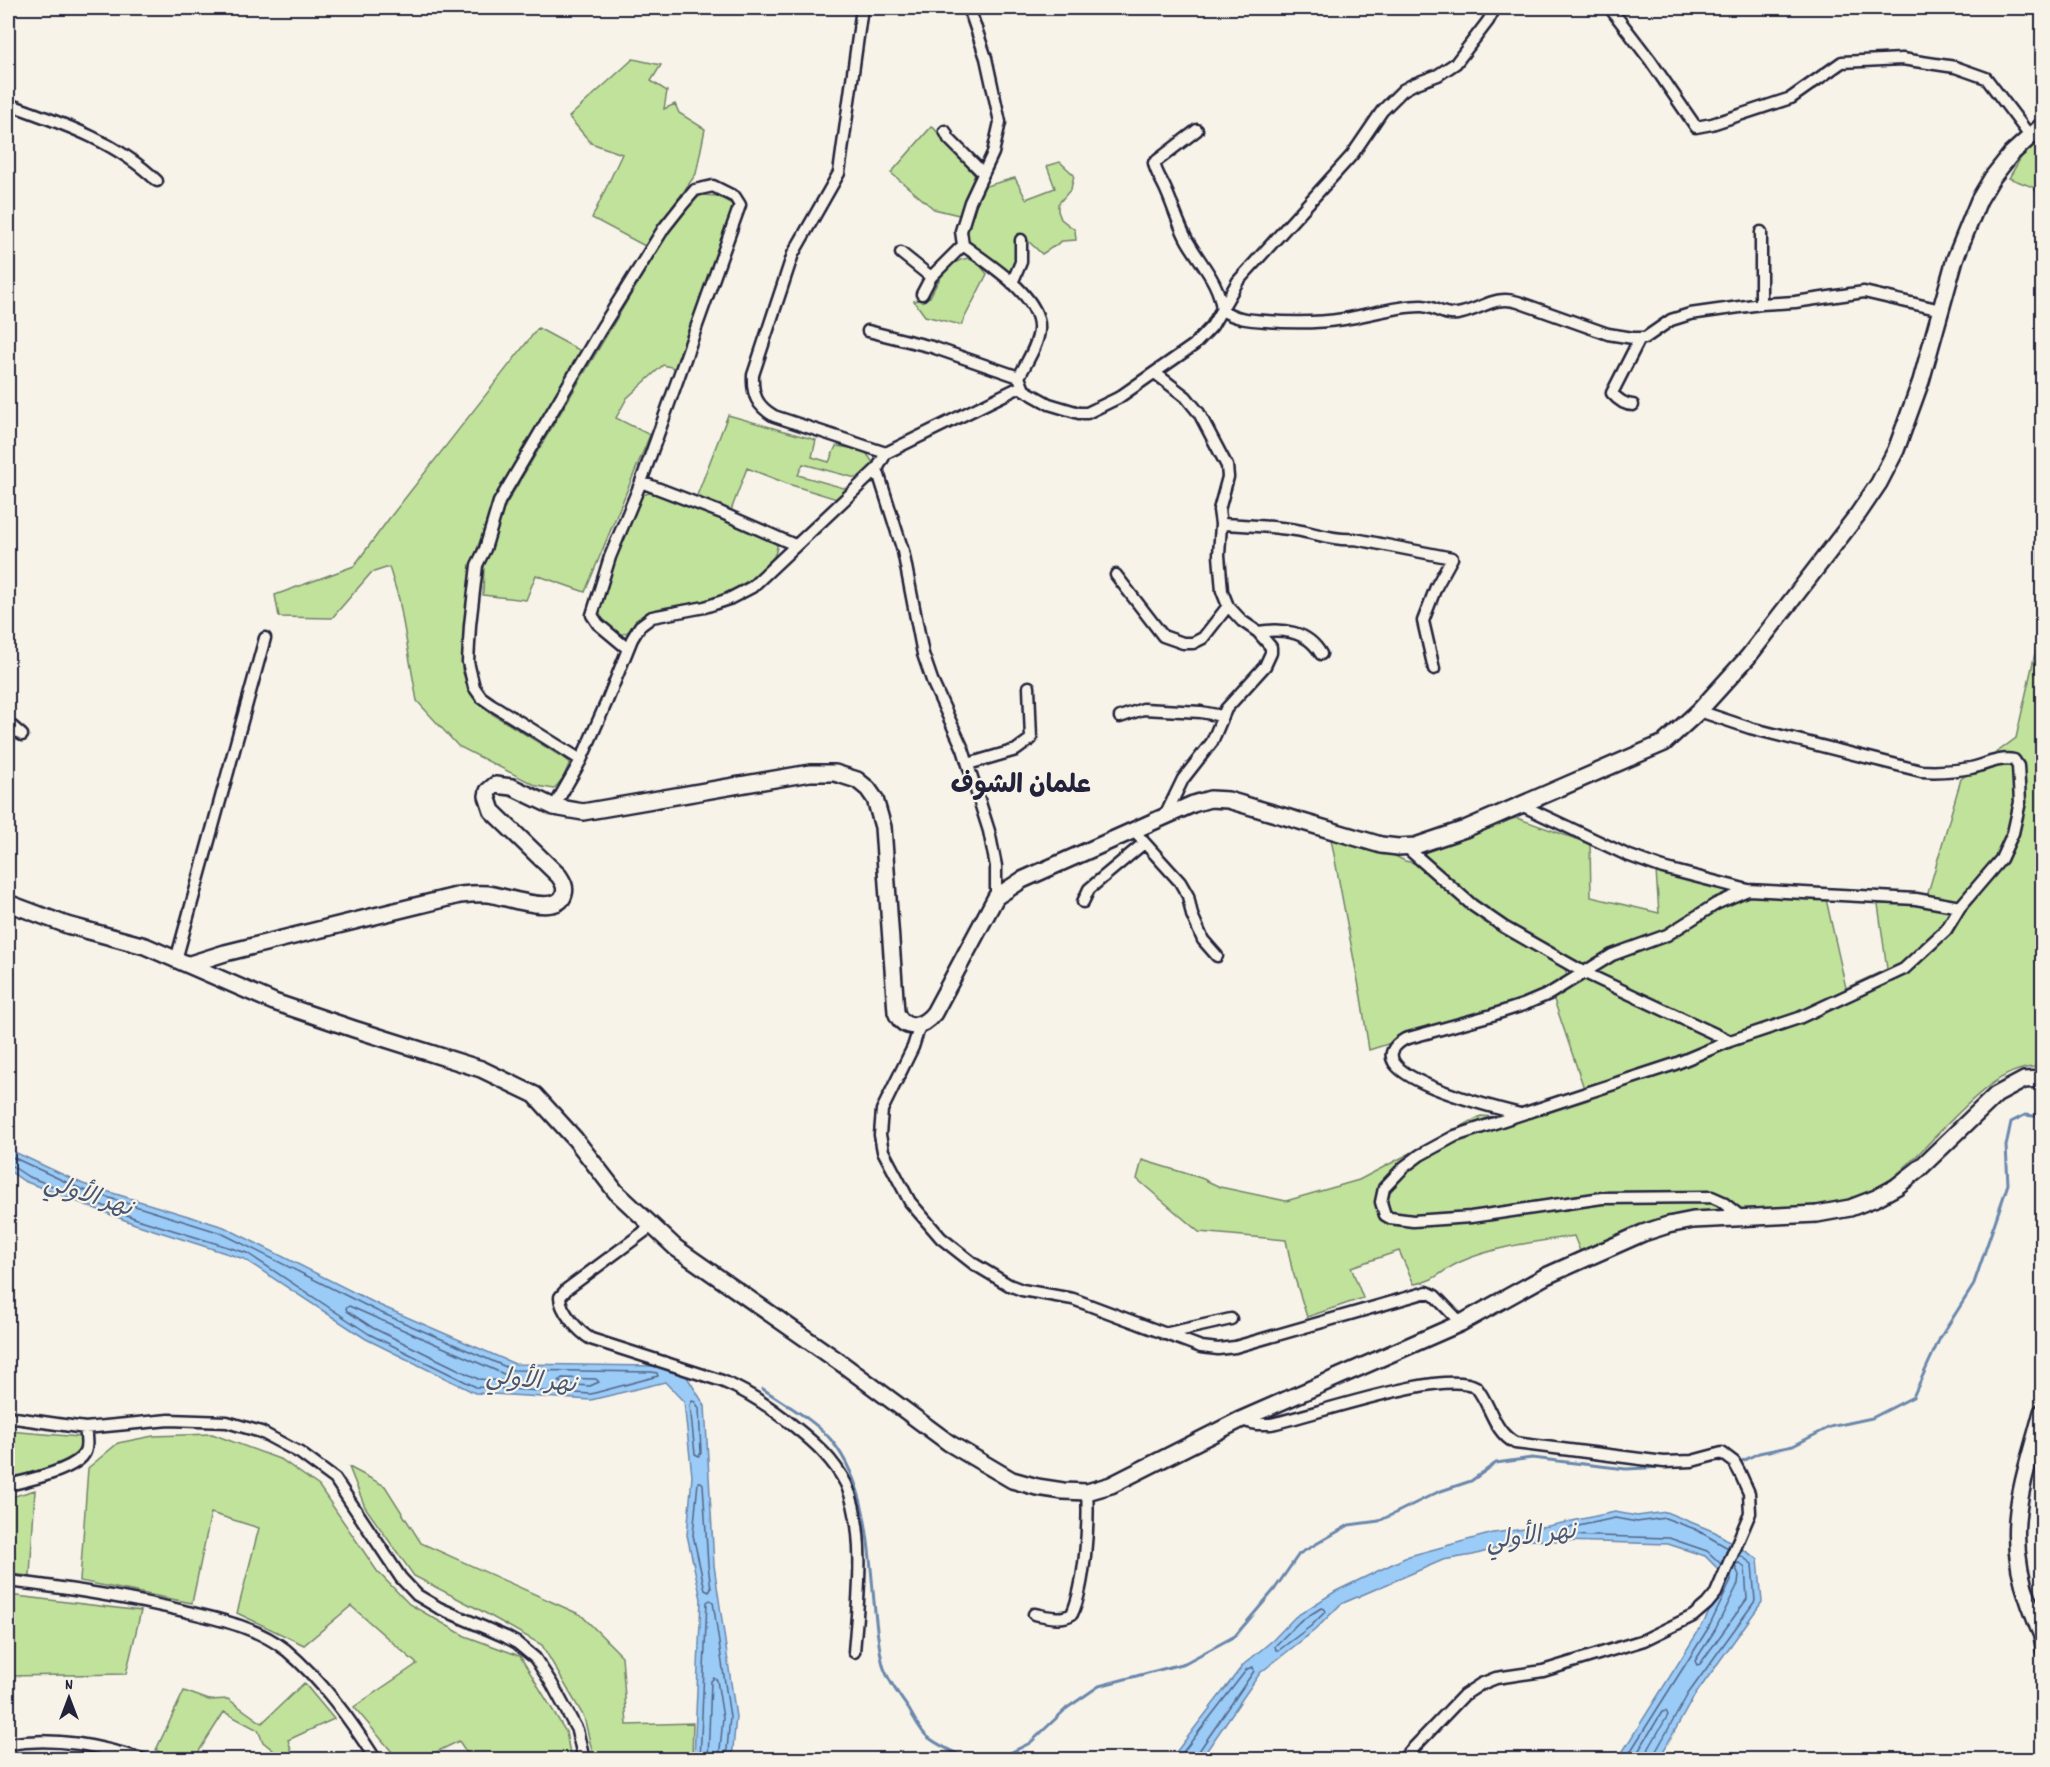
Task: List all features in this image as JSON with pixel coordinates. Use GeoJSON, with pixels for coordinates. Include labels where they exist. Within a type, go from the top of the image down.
{"type":"FeatureCollection","features":[{"type":"Feature","properties":{"kind":"street"},"geometry":{"type":"LineString","coordinates":[[862,8],[839,173],[793,254],[753,375],[752,386],[754,397],[759,405],[774,416],[886,453]]}},
{"type":"Feature","properties":{"kind":"street"},"geometry":{"type":"LineString","coordinates":[[555,807],[581,759],[636,632],[645,621],[659,615],[705,607],[742,593],[761,580],[795,544],[877,468],[886,453],[1020,381],[1038,335],[1039,322],[1035,310],[1012,283],[963,245],[961,231],[970,202],[993,153],[1000,122],[986,58],[969,8]]}},
{"type":"Feature","properties":{"kind":"street"},"geometry":{"type":"LineString","coordinates":[[868,331],[932,347],[1020,381],[1049,404],[1082,414],[1106,405],[1201,339],[1222,310],[1238,281],[1352,155],[1382,111],[1403,90],[1438,75],[1456,63],[1488,21],[1495,8]]}},
{"type":"Feature","properties":{"kind":"street"},"geometry":{"type":"LineString","coordinates":[[1610,8],[1650,60],[1696,127],[1712,124],[1791,98],[1842,62],[1882,62],[1902,59],[1954,67],[1986,78],[2030,136]]}},
{"type":"Feature","properties":{"kind":"street"},"geometry":{"type":"LineString","coordinates":[[8,104],[96,138],[124,154],[157,181]]}},
{"type":"Feature","properties":{"kind":"street"},"geometry":{"type":"LineString","coordinates":[[996,897],[1022,880],[1202,801],[1228,800],[1364,841],[1406,848],[1438,840],[1664,743],[1699,711],[1748,657],[1880,483],[1902,434],[1921,381],[1955,259],[1979,200],[1992,177],[2011,154],[2043,126]]}},
{"type":"Feature","properties":{"kind":"street"},"geometry":{"type":"LineString","coordinates":[[1197,130],[1154,163],[1185,237],[1220,295],[1222,310]]}},
{"type":"Feature","properties":{"kind":"street"},"geometry":{"type":"LineString","coordinates":[[945,131],[949,140],[983,173]]}},
{"type":"Feature","properties":{"kind":"street"},"geometry":{"type":"LineString","coordinates":[[581,759],[491,704],[481,697],[474,687],[468,662],[477,565],[485,549],[499,502],[601,329],[664,228],[695,190],[713,186],[735,197],[740,205],[641,482],[610,557],[592,615],[598,624],[628,649]]}},
{"type":"Feature","properties":{"kind":"street"},"geometry":{"type":"LineString","coordinates":[[1761,232],[1761,304]]}},
{"type":"Feature","properties":{"kind":"street"},"geometry":{"type":"LineString","coordinates":[[1012,283],[1021,262],[1021,240]]}},
{"type":"Feature","properties":{"kind":"street"},"geometry":{"type":"LineString","coordinates":[[922,294],[932,277],[963,245]]}},
{"type":"Feature","properties":{"kind":"street"},"geometry":{"type":"LineString","coordinates":[[901,253],[932,277]]}},
{"type":"Feature","properties":{"kind":"street"},"geometry":{"type":"LineString","coordinates":[[1222,310],[1230,315],[1250,320],[1287,322],[1341,320],[1423,306],[1444,314],[1456,314],[1486,303],[1507,300],[1608,334],[1640,339],[1683,315],[1761,304],[1795,302],[1864,291],[1941,310]]}},
{"type":"Feature","properties":{"kind":"street"},"geometry":{"type":"LineString","coordinates":[[1633,405],[1627,405],[1618,400],[1612,393],[1640,339]]}},
{"type":"Feature","properties":{"kind":"street"},"geometry":{"type":"LineString","coordinates":[[1155,373],[1186,397],[1199,413],[1223,458],[1228,477],[1219,510],[1220,580],[1228,606],[1242,621],[1258,632],[1271,647],[1270,659],[1222,716],[1212,742],[1183,779],[1165,816]]}},
{"type":"Feature","properties":{"kind":"street"},"geometry":{"type":"LineString","coordinates":[[183,962],[459,895],[490,894],[540,905],[555,904],[563,898],[565,887],[563,882],[547,863],[492,811],[487,796],[488,791],[495,785],[506,785],[555,807],[574,811],[591,811],[819,772],[843,774],[857,780],[875,799],[883,827],[896,1012],[900,1019],[914,1026],[926,1023],[996,897],[996,866],[992,844],[968,764],[923,654],[903,551],[877,468]]}},
{"type":"Feature","properties":{"kind":"street"},"geometry":{"type":"LineString","coordinates":[[641,482],[795,544]]}},
{"type":"Feature","properties":{"kind":"street"},"geometry":{"type":"LineString","coordinates":[[1221,524],[1265,525],[1343,540],[1355,539],[1452,558],[1434,592],[1423,621],[1434,669]]}},
{"type":"Feature","properties":{"kind":"street"},"geometry":{"type":"LineString","coordinates":[[1116,575],[1163,636],[1183,643],[1193,643],[1203,638],[1228,606]]}},
{"type":"Feature","properties":{"kind":"street"},"geometry":{"type":"LineString","coordinates":[[1258,632],[1273,629],[1305,636],[1321,654]]}},
{"type":"Feature","properties":{"kind":"street"},"geometry":{"type":"LineString","coordinates":[[183,962],[265,638]]}},
{"type":"Feature","properties":{"kind":"street"},"geometry":{"type":"LineString","coordinates":[[968,764],[1016,750],[1031,739],[1029,687]]}},
{"type":"Feature","properties":{"kind":"street"},"geometry":{"type":"LineString","coordinates":[[1120,717],[1143,709],[1201,712],[1222,716]]}},
{"type":"Feature","properties":{"kind":"street"},"geometry":{"type":"LineString","coordinates":[[1699,711],[1750,728],[1921,771],[1938,772],[1969,768],[1998,760],[2014,760],[2018,766],[2020,802],[2013,832],[2001,859],[1960,908],[1946,930],[1904,969],[1799,1018],[1730,1041],[1675,1064],[1455,1136],[1420,1155],[1404,1167],[1384,1188],[1381,1202],[1385,1215],[1397,1220],[1442,1220],[1602,1198],[1712,1197],[1740,1216]]}},
{"type":"Feature","properties":{"kind":"street"},"geometry":{"type":"LineString","coordinates":[[8,723],[22,735]]}},
{"type":"Feature","properties":{"kind":"street"},"geometry":{"type":"LineString","coordinates":[[1521,805],[1627,855],[1663,868],[1748,890],[1916,899],[1960,908]]}},
{"type":"Feature","properties":{"kind":"street"},"geometry":{"type":"LineString","coordinates":[[1133,830],[1180,882],[1188,896],[1192,915],[1203,940],[1217,956]]}},
{"type":"Feature","properties":{"kind":"street"},"geometry":{"type":"LineString","coordinates":[[1083,902],[1089,889],[1144,843]]}},
{"type":"Feature","properties":{"kind":"street"},"geometry":{"type":"LineString","coordinates":[[1406,848],[1486,916],[1585,973],[1730,1041]]}},
{"type":"Feature","properties":{"kind":"street"},"geometry":{"type":"LineString","coordinates":[[1520,1114],[1466,1100],[1412,1077],[1395,1066],[1391,1059],[1392,1051],[1396,1045],[1405,1040],[1523,1005],[1549,994],[1612,955],[1667,935],[1716,904],[1748,890]]}},
{"type":"Feature","properties":{"kind":"street"},"geometry":{"type":"LineString","coordinates":[[8,903],[67,925],[145,946],[274,1002],[481,1069],[535,1095],[555,1114],[616,1192],[676,1248],[713,1276],[841,1363],[957,1448],[1012,1480],[1037,1487],[1087,1492],[1111,1485],[1240,1420],[1461,1323],[1546,1276],[1643,1233],[1693,1220],[1817,1214],[1850,1208],[1876,1198],[1919,1169],[1996,1095],[2024,1080],[2043,1079]]}},
{"type":"Feature","properties":{"kind":"street"},"geometry":{"type":"LineString","coordinates":[[920,1025],[913,1047],[886,1102],[880,1127],[883,1151],[909,1202],[941,1238],[974,1264],[1009,1285],[1022,1290],[1073,1299],[1201,1347],[1218,1349],[1234,1347],[1427,1292],[1435,1296],[1461,1323]]}},
{"type":"Feature","properties":{"kind":"street"},"geometry":{"type":"LineString","coordinates":[[652,1226],[567,1289],[560,1297],[560,1303],[577,1327],[591,1339],[741,1389],[778,1414],[827,1456],[841,1475],[848,1490],[856,1524],[859,1556],[854,1652]]}},
{"type":"Feature","properties":{"kind":"street"},"geometry":{"type":"LineString","coordinates":[[1164,1334],[1231,1319]]}},
{"type":"Feature","properties":{"kind":"street"},"geometry":{"type":"LineString","coordinates":[[1240,1420],[1256,1424],[1271,1424],[1410,1388],[1441,1383],[1468,1383],[1479,1392],[1498,1428],[1515,1443],[1664,1462],[1692,1461],[1722,1453],[1734,1462],[1749,1493],[1750,1513],[1716,1593],[1693,1616],[1644,1640],[1543,1671],[1496,1678],[1481,1684],[1464,1695],[1402,1760]]}},
{"type":"Feature","properties":{"kind":"street"},"geometry":{"type":"LineString","coordinates":[[2043,1412],[2018,1507],[2015,1527],[2019,1570],[2042,1632],[2039,1638],[2043,1651]]}},
{"type":"Feature","properties":{"kind":"street"},"geometry":{"type":"LineString","coordinates":[[8,1417],[85,1428],[169,1420],[227,1422],[261,1432],[314,1461],[335,1479],[401,1578],[417,1595],[439,1608],[506,1637],[535,1658],[577,1730],[584,1760]]}},
{"type":"Feature","properties":{"kind":"street"},"geometry":{"type":"LineString","coordinates":[[8,1485],[46,1475],[80,1459],[85,1453],[87,1444],[85,1428]]}},
{"type":"Feature","properties":{"kind":"street"},"geometry":{"type":"LineString","coordinates":[[1034,1614],[1068,1617],[1075,1608],[1086,1543],[1087,1492]]}},
{"type":"Feature","properties":{"kind":"street"},"geometry":{"type":"LineString","coordinates":[[8,1581],[98,1593],[149,1603],[223,1620],[255,1633],[285,1650],[314,1679],[346,1717],[376,1760]]}},
{"type":"Feature","properties":{"kind":"street"},"geometry":{"type":"LineString","coordinates":[[8,1744],[60,1740],[107,1749],[145,1760]]}},
{"type":"Feature","properties":{"kind":"green space"},"geometry":{"type":"Polygon","coordinates":[[[633,59],[661,65],[651,81],[667,91],[664,109],[675,104],[679,113],[705,129],[696,174],[645,246],[592,218],[622,154],[591,143],[569,117],[633,59]]]}},
{"type":"Feature","properties":{"kind":"green space"},"geometry":{"type":"Polygon","coordinates":[[[932,126],[978,179],[963,216],[934,209],[891,173],[932,126]]]}},
{"type":"Feature","properties":{"kind":"green space"},"geometry":{"type":"Polygon","coordinates":[[[2042,134],[2042,200],[2033,187],[2009,178],[2027,147],[2042,134]]]}},
{"type":"Feature","properties":{"kind":"green space"},"geometry":{"type":"Polygon","coordinates":[[[1060,162],[1074,175],[1071,189],[1058,204],[1058,211],[1061,219],[1075,230],[1076,240],[1062,241],[1042,254],[1028,241],[1019,245],[1019,256],[1014,270],[1006,272],[969,244],[969,222],[982,187],[1015,178],[1026,199],[1055,188],[1047,166],[1060,162]]]}},
{"type":"Feature","properties":{"kind":"green space"},"geometry":{"type":"Polygon","coordinates":[[[702,195],[717,196],[732,204],[731,223],[675,368],[663,365],[627,398],[616,418],[650,435],[585,592],[536,575],[526,600],[483,595],[484,565],[502,511],[664,239],[694,199],[702,195]]]}},
{"type":"Feature","properties":{"kind":"green space"},"geometry":{"type":"Polygon","coordinates":[[[968,258],[979,264],[987,274],[961,325],[925,316],[914,301],[930,297],[949,267],[968,258]]]}},
{"type":"Feature","properties":{"kind":"green space"},"geometry":{"type":"Polygon","coordinates":[[[538,328],[581,351],[495,497],[472,564],[462,670],[470,692],[489,712],[570,762],[563,778],[554,789],[537,786],[458,746],[417,701],[399,599],[389,567],[371,573],[332,618],[279,617],[275,595],[354,566],[538,328]]]}},
{"type":"Feature","properties":{"kind":"green space"},"geometry":{"type":"Polygon","coordinates":[[[728,415],[816,440],[812,457],[829,462],[836,446],[864,450],[872,461],[872,472],[863,480],[803,464],[798,475],[851,490],[840,500],[747,468],[730,513],[696,498],[728,415]]]}},
{"type":"Feature","properties":{"kind":"green space"},"geometry":{"type":"Polygon","coordinates":[[[2042,480],[2042,1068],[2022,1069],[2001,1078],[1959,1112],[1900,1172],[1882,1185],[1860,1196],[1817,1207],[1728,1209],[1689,1213],[1641,1227],[1580,1251],[1574,1236],[1516,1245],[1460,1262],[1429,1280],[1414,1284],[1399,1251],[1351,1267],[1363,1298],[1307,1317],[1292,1269],[1286,1240],[1199,1232],[1137,1179],[1142,1160],[1201,1178],[1220,1187],[1286,1201],[1359,1180],[1481,1116],[1530,1119],[1588,1100],[1553,997],[1582,982],[1596,971],[1509,924],[1473,899],[1424,856],[1426,850],[1499,822],[1517,818],[1590,844],[1591,897],[1659,913],[1656,871],[1776,898],[1826,899],[1846,988],[1887,969],[1878,904],[1906,904],[1924,907],[1961,779],[2016,738],[2038,640],[2039,518],[2042,480]]]}},
{"type":"Feature","properties":{"kind":"green space"},"geometry":{"type":"Polygon","coordinates":[[[649,493],[677,499],[777,543],[775,553],[760,572],[736,588],[701,601],[653,610],[643,615],[627,632],[619,634],[610,630],[597,617],[596,609],[638,502],[643,495],[649,493]]]}},
{"type":"Feature","properties":{"kind":"green space"},"geometry":{"type":"Polygon","coordinates":[[[1331,839],[1383,850],[1405,861],[1419,864],[1485,922],[1565,968],[1567,976],[1520,1002],[1369,1050],[1331,839]]]}},
{"type":"Feature","properties":{"kind":"green space"},"geometry":{"type":"Polygon","coordinates":[[[8,1431],[80,1437],[80,1446],[76,1453],[59,1463],[8,1479],[8,1431]]]}},
{"type":"Feature","properties":{"kind":"green space"},"geometry":{"type":"Polygon","coordinates":[[[212,1434],[282,1460],[319,1486],[377,1571],[409,1604],[465,1636],[520,1656],[566,1732],[571,1759],[471,1759],[459,1741],[422,1759],[398,1759],[354,1707],[417,1664],[351,1606],[304,1645],[237,1613],[259,1528],[211,1513],[192,1603],[80,1581],[88,1468],[118,1443],[153,1436],[212,1434]]]}},
{"type":"Feature","properties":{"kind":"green space"},"geometry":{"type":"Polygon","coordinates":[[[349,1467],[385,1486],[421,1543],[581,1615],[622,1656],[627,1725],[693,1723],[692,1759],[594,1759],[584,1717],[542,1645],[414,1576],[365,1507],[349,1467]]]}},
{"type":"Feature","properties":{"kind":"green space"},"geometry":{"type":"Polygon","coordinates":[[[35,1490],[30,1576],[8,1574],[8,1498],[35,1490]]]}},
{"type":"Feature","properties":{"kind":"green space"},"geometry":{"type":"Polygon","coordinates":[[[8,1595],[141,1611],[126,1674],[8,1676],[8,1595]]]}},
{"type":"Feature","properties":{"kind":"green space"},"geometry":{"type":"Polygon","coordinates":[[[304,1683],[334,1719],[288,1740],[294,1759],[284,1759],[263,1742],[258,1730],[224,1712],[194,1759],[171,1759],[156,1750],[184,1691],[209,1700],[228,1699],[262,1723],[304,1683]]]}},
{"type":"Feature","properties":{"kind":"water","name":"نهر الأولي"},"geometry":{"type":"Polygon","coordinates":[[[8,1149],[83,1184],[224,1227],[379,1305],[515,1364],[653,1366],[684,1372],[705,1406],[714,1565],[736,1717],[732,1759],[694,1759],[701,1599],[687,1535],[692,1476],[684,1402],[665,1382],[591,1400],[475,1393],[366,1339],[244,1259],[135,1224],[24,1181],[8,1170],[8,1149]]]}},
{"type":"Feature","properties":{"kind":"water","name":"نهر الأولي"},"geometry":{"type":"Polygon","coordinates":[[[1615,1512],[1637,1516],[1666,1512],[1715,1532],[1758,1559],[1762,1602],[1693,1698],[1659,1759],[1618,1759],[1703,1624],[1726,1577],[1705,1556],[1668,1544],[1527,1540],[1473,1555],[1443,1560],[1341,1604],[1315,1630],[1260,1673],[1201,1759],[1170,1760],[1243,1665],[1273,1640],[1295,1617],[1336,1591],[1409,1556],[1493,1533],[1548,1526],[1615,1512]]]}},
{"type":"Feature","properties":{"kind":"waterway"},"geometry":{"type":"LineString","coordinates":[[1742,1461],[1759,1453],[1793,1446],[1830,1427],[1872,1418],[1913,1397],[1940,1338],[1973,1286],[2008,1184],[2006,1146],[2011,1122],[2025,1115],[2042,1117]]}},
{"type":"Feature","properties":{"kind":"waterway"},"geometry":{"type":"LineString","coordinates":[[763,1389],[800,1413],[825,1433],[847,1465],[858,1491],[865,1520],[878,1638],[885,1671],[926,1735],[969,1760]]}},
{"type":"Feature","properties":{"kind":"waterway"},"geometry":{"type":"LineString","coordinates":[[974,1760],[1000,1758],[1030,1743],[1067,1708],[1099,1686],[1185,1663],[1235,1636],[1274,1590],[1299,1554],[1349,1525],[1379,1521],[1438,1492],[1471,1481],[1496,1463],[1532,1458],[1626,1469],[1665,1467]]}},
{"type":"Feature","properties":{"kind":"waterway"},"geometry":{"type":"LineString","coordinates":[[1695,1465],[1715,1461],[1726,1462]]}},
{"type":"Feature","properties":{"kind":"district","name":"علمان الشوف"},"geometry":{"type":"Point","coordinates":[1021,786]}}]}
